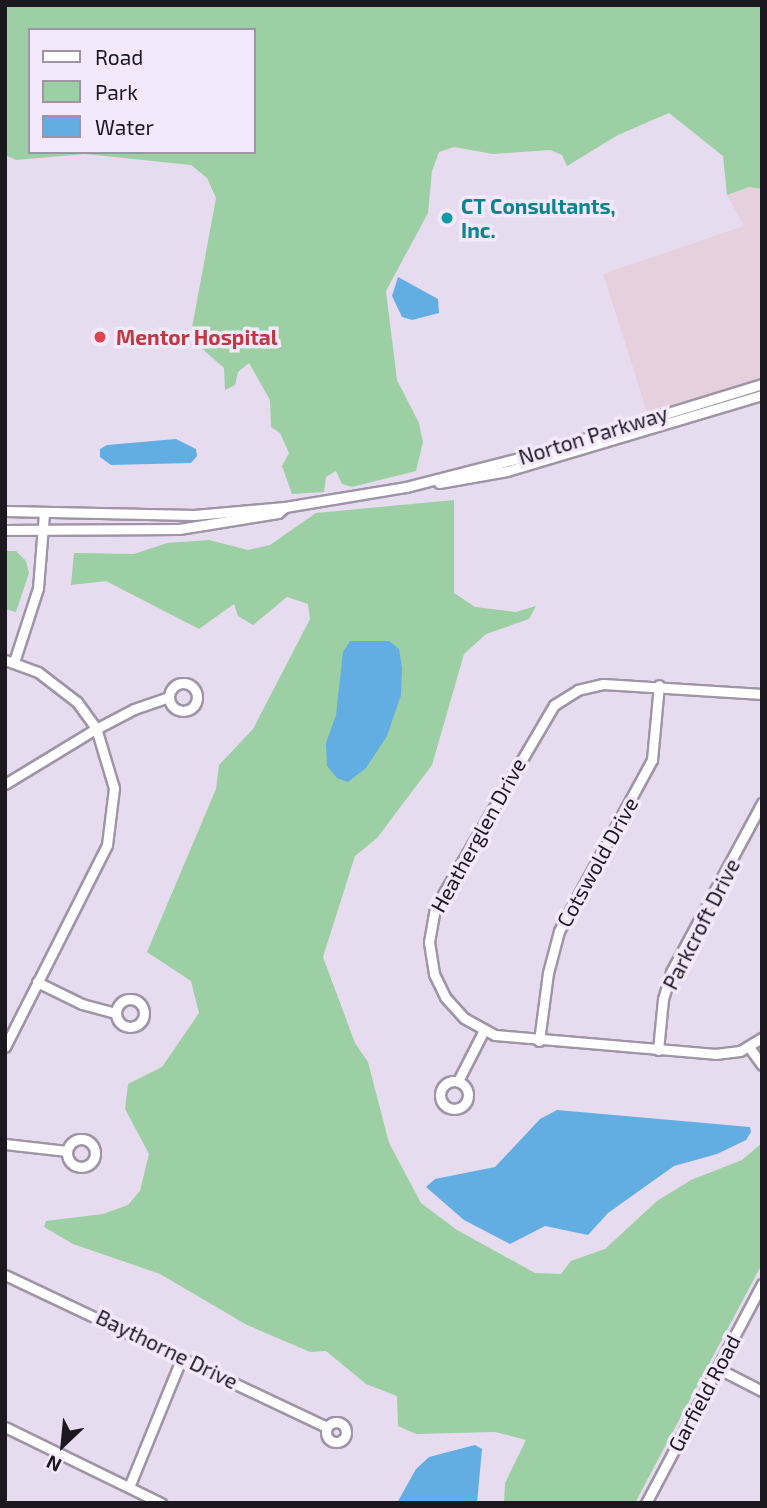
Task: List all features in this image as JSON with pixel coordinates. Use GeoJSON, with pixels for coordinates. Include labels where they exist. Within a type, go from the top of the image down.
{"type":"FeatureCollection","features":[{"type":"Feature","properties":{"kind":"street","name":"Norton Parkway"},"geometry":{"type":"LineString","coordinates":[[5,511],[194,515],[285,507],[406,487],[762,384]]}},
{"type":"Feature","properties":{"kind":"street","name":"Norton Parkway"},"geometry":{"type":"LineString","coordinates":[[423,483],[462,482],[507,471],[762,395]]}},
{"type":"Feature","properties":{"kind":"street","name":"Norton Parkway"},"geometry":{"type":"LineString","coordinates":[[5,530],[179,528],[278,513],[285,507]]}},
{"type":"Feature","properties":{"kind":"street"},"geometry":{"type":"LineString","coordinates":[[5,1047],[110,834],[113,779],[96,728],[66,691],[10,661],[38,589],[44,513]]}},
{"type":"Feature","properties":{"kind":"street","name":"Heatherglen Drive"},"geometry":{"type":"LineString","coordinates":[[659,685],[603,684],[569,695],[548,711],[431,919],[431,961],[439,985],[454,1008],[484,1030],[539,1041],[715,1054],[758,1041]]}},
{"type":"Feature","properties":{"kind":"street"},"geometry":{"type":"LineString","coordinates":[[659,685],[762,694]]}},
{"type":"Feature","properties":{"kind":"street","name":"Cotswold Drive"},"geometry":{"type":"LineString","coordinates":[[539,1041],[548,973],[559,932],[655,752],[659,685]]}},
{"type":"Feature","properties":{"kind":"street"},"geometry":{"type":"LineString","coordinates":[[5,784],[96,728],[134,709],[169,697]]}},
{"type":"Feature","properties":{"kind":"street","name":"Parkcroft Drive"},"geometry":{"type":"LineString","coordinates":[[658,1050],[663,999],[671,972],[762,803]]}},
{"type":"Feature","properties":{"kind":"street"},"geometry":{"type":"LineString","coordinates":[[37,982],[82,1004],[116,1013]]}},
{"type":"Feature","properties":{"kind":"street"},"geometry":{"type":"LineString","coordinates":[[458,1082],[484,1030]]}},
{"type":"Feature","properties":{"kind":"street"},"geometry":{"type":"LineString","coordinates":[[758,1041],[762,1065]]}},
{"type":"Feature","properties":{"kind":"street"},"geometry":{"type":"LineString","coordinates":[[5,1144],[67,1151]]}},
{"type":"Feature","properties":{"kind":"street","name":"Baythorne Drive"},"geometry":{"type":"LineString","coordinates":[[5,1275],[327,1427]]}},
{"type":"Feature","properties":{"kind":"street","name":"Garfield Road"},"geometry":{"type":"LineString","coordinates":[[646,1503],[762,1283]]}},
{"type":"Feature","properties":{"kind":"street"},"geometry":{"type":"LineString","coordinates":[[129,1487],[183,1357]]}},
{"type":"Feature","properties":{"kind":"street"},"geometry":{"type":"LineString","coordinates":[[718,1368],[762,1391]]}},
{"type":"Feature","properties":{"kind":"street"},"geometry":{"type":"LineString","coordinates":[[5,1427],[161,1503]]}},
{"type":"Feature","properties":{"kind":"shaded area"},"geometry":{"type":"Polygon","coordinates":[[[749,187],[762,189],[762,381],[648,415],[603,274],[744,226],[727,195],[749,187]]]}},
{"type":"Feature","properties":{"kind":"green space"},"geometry":{"type":"Polygon","coordinates":[[[5,5],[762,5],[762,189],[749,187],[727,195],[723,156],[669,113],[618,135],[567,166],[562,155],[550,150],[493,154],[454,147],[439,152],[432,171],[428,213],[386,291],[397,380],[419,423],[423,442],[416,471],[352,487],[342,484],[336,471],[326,477],[324,492],[292,494],[282,466],[289,453],[280,433],[271,427],[270,400],[249,363],[238,372],[235,385],[225,390],[224,368],[199,346],[192,328],[216,198],[207,178],[191,165],[85,154],[16,160],[5,155],[5,5]]]}},
{"type":"Feature","properties":{"kind":"green space"},"geometry":{"type":"Polygon","coordinates":[[[454,500],[454,593],[475,607],[516,612],[536,606],[529,619],[486,634],[464,654],[432,765],[377,838],[355,856],[323,957],[355,1043],[368,1062],[389,1143],[421,1203],[457,1230],[535,1273],[561,1274],[571,1261],[605,1249],[657,1201],[691,1180],[742,1160],[762,1143],[762,1264],[635,1503],[504,1503],[505,1483],[526,1440],[495,1432],[416,1434],[398,1426],[397,1396],[366,1384],[326,1351],[310,1352],[247,1325],[160,1274],[73,1244],[44,1227],[46,1221],[103,1214],[128,1205],[140,1191],[149,1154],[125,1109],[128,1084],[162,1067],[199,1013],[191,981],[147,952],[216,789],[219,765],[253,729],[310,619],[308,604],[287,597],[253,625],[238,616],[234,604],[199,629],[106,581],[71,585],[74,553],[134,554],[167,543],[209,540],[248,550],[270,545],[316,513],[454,500]]]}},
{"type":"Feature","properties":{"kind":"green space"},"geometry":{"type":"Polygon","coordinates":[[[5,551],[16,551],[26,561],[29,573],[16,612],[5,609],[5,551]]]}},
{"type":"Feature","properties":{"kind":"water"},"geometry":{"type":"Polygon","coordinates":[[[398,277],[438,299],[439,313],[412,320],[402,317],[392,296],[398,277]]]}},
{"type":"Feature","properties":{"kind":"water"},"geometry":{"type":"Polygon","coordinates":[[[176,439],[196,449],[197,456],[191,463],[111,465],[100,457],[100,449],[107,445],[176,439]]]}},
{"type":"Feature","properties":{"kind":"water"},"geometry":{"type":"Polygon","coordinates":[[[350,641],[389,641],[399,649],[402,668],[401,695],[387,736],[366,768],[348,782],[337,778],[327,766],[326,743],[336,715],[343,652],[350,641]]]}},
{"type":"Feature","properties":{"kind":"water"},"geometry":{"type":"Polygon","coordinates":[[[557,1110],[750,1127],[751,1132],[746,1140],[717,1154],[674,1166],[608,1213],[588,1235],[545,1226],[510,1244],[464,1220],[426,1187],[435,1179],[495,1167],[540,1119],[557,1110]]]}},
{"type":"Feature","properties":{"kind":"water"},"geometry":{"type":"Polygon","coordinates":[[[475,1445],[482,1449],[477,1503],[397,1503],[416,1469],[429,1457],[475,1445]]]}},
{"type":"Feature","properties":{"kind":"place","name":"CT Consultants, Inc."},"geometry":{"type":"Point","coordinates":[447,218]}},
{"type":"Feature","properties":{"kind":"place","name":"Mentor Hospital"},"geometry":{"type":"Point","coordinates":[100,337]}}]}
